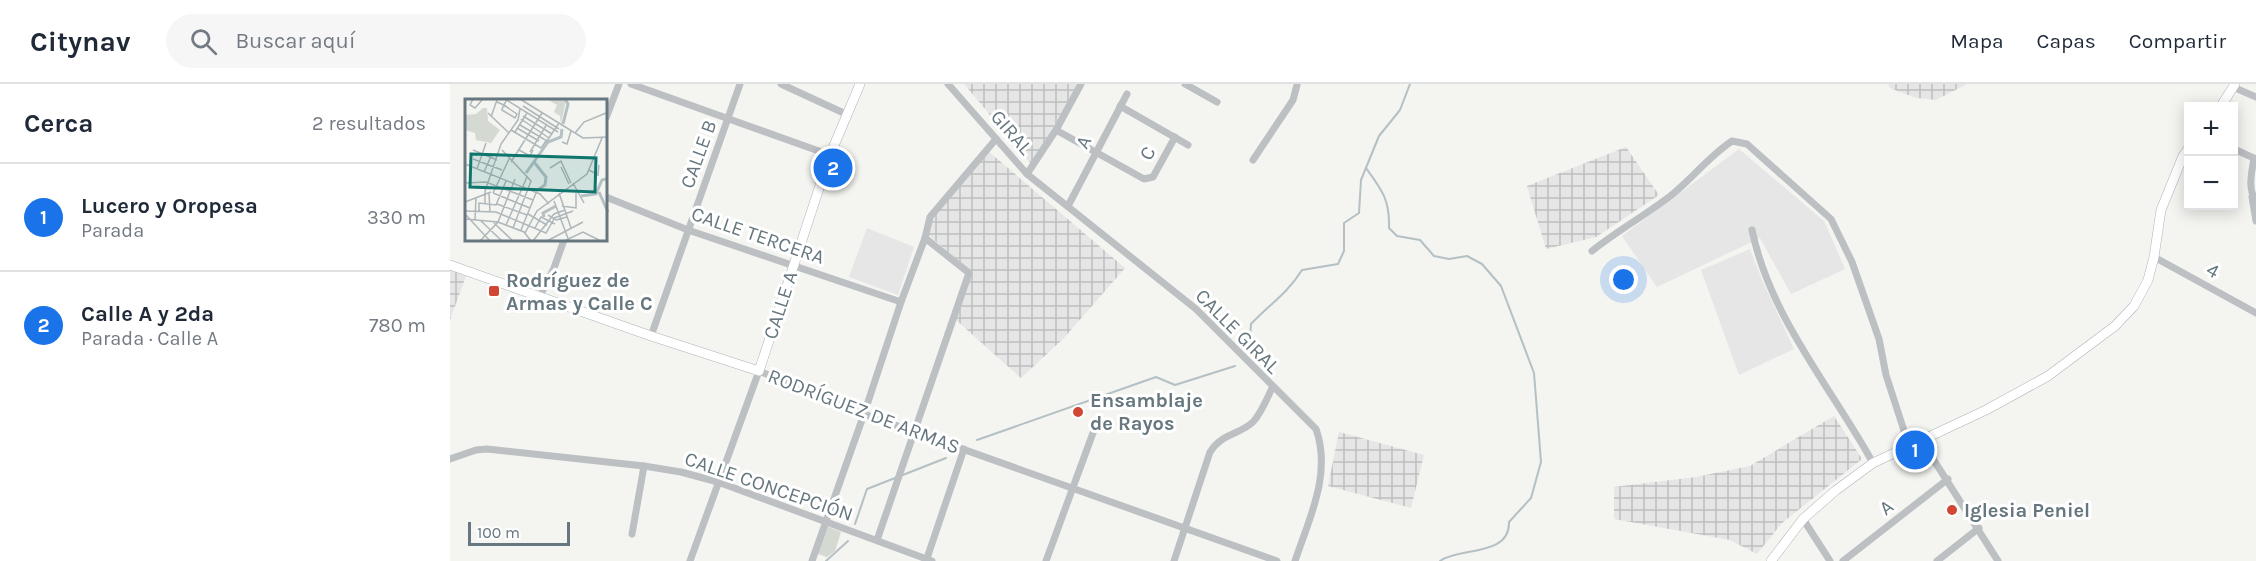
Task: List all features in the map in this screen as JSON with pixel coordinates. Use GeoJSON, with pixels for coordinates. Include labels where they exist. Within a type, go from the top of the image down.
{"type":"FeatureCollection","features":[{"type":"Feature","properties":{"kind":"main road","name":"CALLE A"},"geometry":{"type":"LineString","coordinates":[[759,371],[830,155],[860,84]]}},
{"type":"Feature","properties":{"kind":"main road"},"geometry":{"type":"LineString","coordinates":[[2223,102],[2234,85]]}},
{"type":"Feature","properties":{"kind":"main road"},"geometry":{"type":"LineString","coordinates":[[1771,561],[1803,519],[1835,491],[1874,464],[1986,410],[2048,376],[2115,326],[2134,306],[2148,280],[2161,210],[2184,155]]}},
{"type":"Feature","properties":{"kind":"main road","name":"RODRÍGUEZ DE ARMAS"},"geometry":{"type":"LineString","coordinates":[[450,265],[651,336],[759,371]]}},
{"type":"Feature","properties":{"kind":"street"},"geometry":{"type":"LineString","coordinates":[[608,113],[619,84]]}},
{"type":"Feature","properties":{"kind":"street"},"geometry":{"type":"LineString","coordinates":[[631,84],[830,155]]}},
{"type":"Feature","properties":{"kind":"street","name":"CALLE B"},"geometry":{"type":"LineString","coordinates":[[651,336],[740,84]]}},
{"type":"Feature","properties":{"kind":"street"},"geometry":{"type":"LineString","coordinates":[[781,84],[848,115]]}},
{"type":"Feature","properties":{"kind":"street","name":"GIRAL"},"geometry":{"type":"LineString","coordinates":[[948,84],[1027,174]]}},
{"type":"Feature","properties":{"kind":"street"},"geometry":{"type":"LineString","coordinates":[[1027,174],[1056,130],[1081,84]]}},
{"type":"Feature","properties":{"kind":"street"},"geometry":{"type":"LineString","coordinates":[[1185,84],[1218,102]]}},
{"type":"Feature","properties":{"kind":"street"},"geometry":{"type":"LineString","coordinates":[[1253,160],[1293,99],[1294,84]]}},
{"type":"Feature","properties":{"kind":"street"},"geometry":{"type":"LineString","coordinates":[[2234,85],[2256,97]]}},
{"type":"Feature","properties":{"kind":"street","name":"A"},"geometry":{"type":"LineString","coordinates":[[1068,206],[1127,94]]}},
{"type":"Feature","properties":{"kind":"street"},"geometry":{"type":"LineString","coordinates":[[1120,106],[1188,145]]}},
{"type":"Feature","properties":{"kind":"street"},"geometry":{"type":"LineString","coordinates":[[1056,130],[1096,153]]}},
{"type":"Feature","properties":{"kind":"street","name":"C"},"geometry":{"type":"LineString","coordinates":[[1096,153],[1144,179],[1153,177],[1175,137]]}},
{"type":"Feature","properties":{"kind":"street"},"geometry":{"type":"LineString","coordinates":[[812,561],[925,238],[926,226],[933,212],[996,139]]}},
{"type":"Feature","properties":{"kind":"street"},"geometry":{"type":"LineString","coordinates":[[1592,251],[1669,197],[1726,145],[1732,141],[1747,144],[1831,219],[1852,262],[1876,328],[1886,375],[1909,446]]}},
{"type":"Feature","properties":{"kind":"street"},"geometry":{"type":"LineString","coordinates":[[2238,151],[2255,159],[2250,186],[2254,198],[2256,221]]}},
{"type":"Feature","properties":{"kind":"street","name":"CALLE GIRAL"},"geometry":{"type":"LineString","coordinates":[[1027,174],[1196,309],[1272,388],[1316,429],[1321,443],[1323,467],[1294,561]]}},
{"type":"Feature","properties":{"kind":"street","name":"CALLE TERCERA"},"geometry":{"type":"LineString","coordinates":[[608,198],[688,230],[901,302]]}},
{"type":"Feature","properties":{"kind":"street"},"geometry":{"type":"LineString","coordinates":[[1752,231],[1759,262],[1792,332],[1874,464]]}},
{"type":"Feature","properties":{"kind":"street"},"geometry":{"type":"LineString","coordinates":[[877,540],[969,273],[925,238]]}},
{"type":"Feature","properties":{"kind":"street"},"geometry":{"type":"LineString","coordinates":[[540,296],[563,242]]}},
{"type":"Feature","properties":{"kind":"street","name":"4"},"geometry":{"type":"LineString","coordinates":[[2154,257],[2256,310]]}},
{"type":"Feature","properties":{"kind":"street","name":"RODRÍGUEZ DE ARMAS"},"geometry":{"type":"LineString","coordinates":[[759,371],[864,414],[1277,561]]}},
{"type":"Feature","properties":{"kind":"street","name":"CALLE A"},"geometry":{"type":"LineString","coordinates":[[690,561],[759,371]]}},
{"type":"Feature","properties":{"kind":"street"},"geometry":{"type":"LineString","coordinates":[[1174,561],[1210,452],[1224,437],[1253,421],[1272,388]]}},
{"type":"Feature","properties":{"kind":"street"},"geometry":{"type":"LineString","coordinates":[[1046,561],[1097,422]]}},
{"type":"Feature","properties":{"kind":"street"},"geometry":{"type":"LineString","coordinates":[[1922,440],[1998,561]]}},
{"type":"Feature","properties":{"kind":"street","name":"CALLE CONCEPCIÓN"},"geometry":{"type":"LineString","coordinates":[[450,459],[476,450],[487,449],[681,472],[718,482],[928,560]]}},
{"type":"Feature","properties":{"kind":"street"},"geometry":{"type":"LineString","coordinates":[[928,560],[964,449]]}},
{"type":"Feature","properties":{"kind":"street"},"geometry":{"type":"LineString","coordinates":[[632,534],[644,466]]}},
{"type":"Feature","properties":{"kind":"street","name":"A"},"geometry":{"type":"LineString","coordinates":[[1844,561],[1948,479]]}},
{"type":"Feature","properties":{"kind":"street"},"geometry":{"type":"LineString","coordinates":[[1803,519],[1830,561]]}},
{"type":"Feature","properties":{"kind":"street"},"geometry":{"type":"LineString","coordinates":[[1937,561],[1979,528]]}},
{"type":"Feature","properties":{"kind":"shaded area"},"geometry":{"type":"Polygon","coordinates":[[[964,84],[1078,84],[1032,165],[964,84]]]}},
{"type":"Feature","properties":{"kind":"shaded area"},"geometry":{"type":"Polygon","coordinates":[[[1888,84],[1967,84],[1936,100],[1916,98],[1890,88],[1888,84]]]}},
{"type":"Feature","properties":{"kind":"shaded area"},"geometry":{"type":"Polygon","coordinates":[[[1626,147],[1659,195],[1596,237],[1546,249],[1527,186],[1626,147]]]}},
{"type":"Feature","properties":{"kind":"shaded area"},"geometry":{"type":"Polygon","coordinates":[[[1739,149],[1824,221],[1845,269],[1791,294],[1760,238],[1657,287],[1622,236],[1739,149]]]}},
{"type":"Feature","properties":{"kind":"shaded area"},"geometry":{"type":"Polygon","coordinates":[[[988,151],[1125,268],[1063,339],[1021,378],[956,320],[972,272],[928,235],[931,220],[988,151]]]}},
{"type":"Feature","properties":{"kind":"shaded area"},"geometry":{"type":"Polygon","coordinates":[[[867,228],[914,247],[898,295],[849,277],[867,228]]]}},
{"type":"Feature","properties":{"kind":"shaded area"},"geometry":{"type":"Polygon","coordinates":[[[1750,249],[1794,349],[1739,375],[1701,270],[1750,249]]]}},
{"type":"Feature","properties":{"kind":"shaded area"},"geometry":{"type":"Polygon","coordinates":[[[450,270],[466,276],[450,320],[450,270]]]}},
{"type":"Feature","properties":{"kind":"shaded area"},"geometry":{"type":"Polygon","coordinates":[[[1834,416],[1862,459],[1782,523],[1757,554],[1730,540],[1614,519],[1614,487],[1696,477],[1750,466],[1834,416]]]}},
{"type":"Feature","properties":{"kind":"shaded area"},"geometry":{"type":"Polygon","coordinates":[[[1339,432],[1424,455],[1411,508],[1328,486],[1339,432]]]}},
{"type":"Feature","properties":{"kind":"shaded area"},"geometry":{"type":"Polygon","coordinates":[[[826,526],[841,532],[835,551],[827,557],[818,554],[826,526]]]}},
{"type":"Feature","properties":{"kind":"waterway"},"geometry":{"type":"LineString","coordinates":[[1244,345],[1250,337],[1251,324],[1284,292],[1302,270],[1338,264],[1344,251],[1344,223],[1359,213],[1361,180],[1379,136],[1400,110],[1410,84]]}},
{"type":"Feature","properties":{"kind":"waterway"},"geometry":{"type":"LineString","coordinates":[[1366,168],[1384,196],[1389,228],[1397,236],[1420,240],[1434,256],[1449,259],[1467,256],[1482,264],[1501,286],[1534,373],[1541,462],[1531,498],[1509,522],[1507,533],[1501,541],[1493,546],[1440,561]]}},
{"type":"Feature","properties":{"kind":"waterway"},"geometry":{"type":"LineString","coordinates":[[977,440],[1156,377],[1175,385],[1235,366]]}},
{"type":"Feature","properties":{"kind":"waterway"},"geometry":{"type":"LineString","coordinates":[[855,524],[867,489],[946,458]]}},
{"type":"Feature","properties":{"kind":"waterway"},"geometry":{"type":"LineString","coordinates":[[826,561],[848,541]]}},
{"type":"Feature","properties":{"kind":"place","name":"Calle A y 2da"},"geometry":{"type":"Point","coordinates":[833,168]}},
{"type":"Feature","properties":{"kind":"place","name":"Rodríguez de Armas y Calle C"},"geometry":{"type":"Point","coordinates":[494,291]}},
{"type":"Feature","properties":{"kind":"place","name":"Ensamblaje de Rayos"},"geometry":{"type":"Point","coordinates":[1078,412]}},
{"type":"Feature","properties":{"kind":"place","name":"Lucero y Oropesa"},"geometry":{"type":"Point","coordinates":[1915,450]}},
{"type":"Feature","properties":{"kind":"place","name":"Iglesia Peniel"},"geometry":{"type":"Point","coordinates":[1952,510]}}]}
